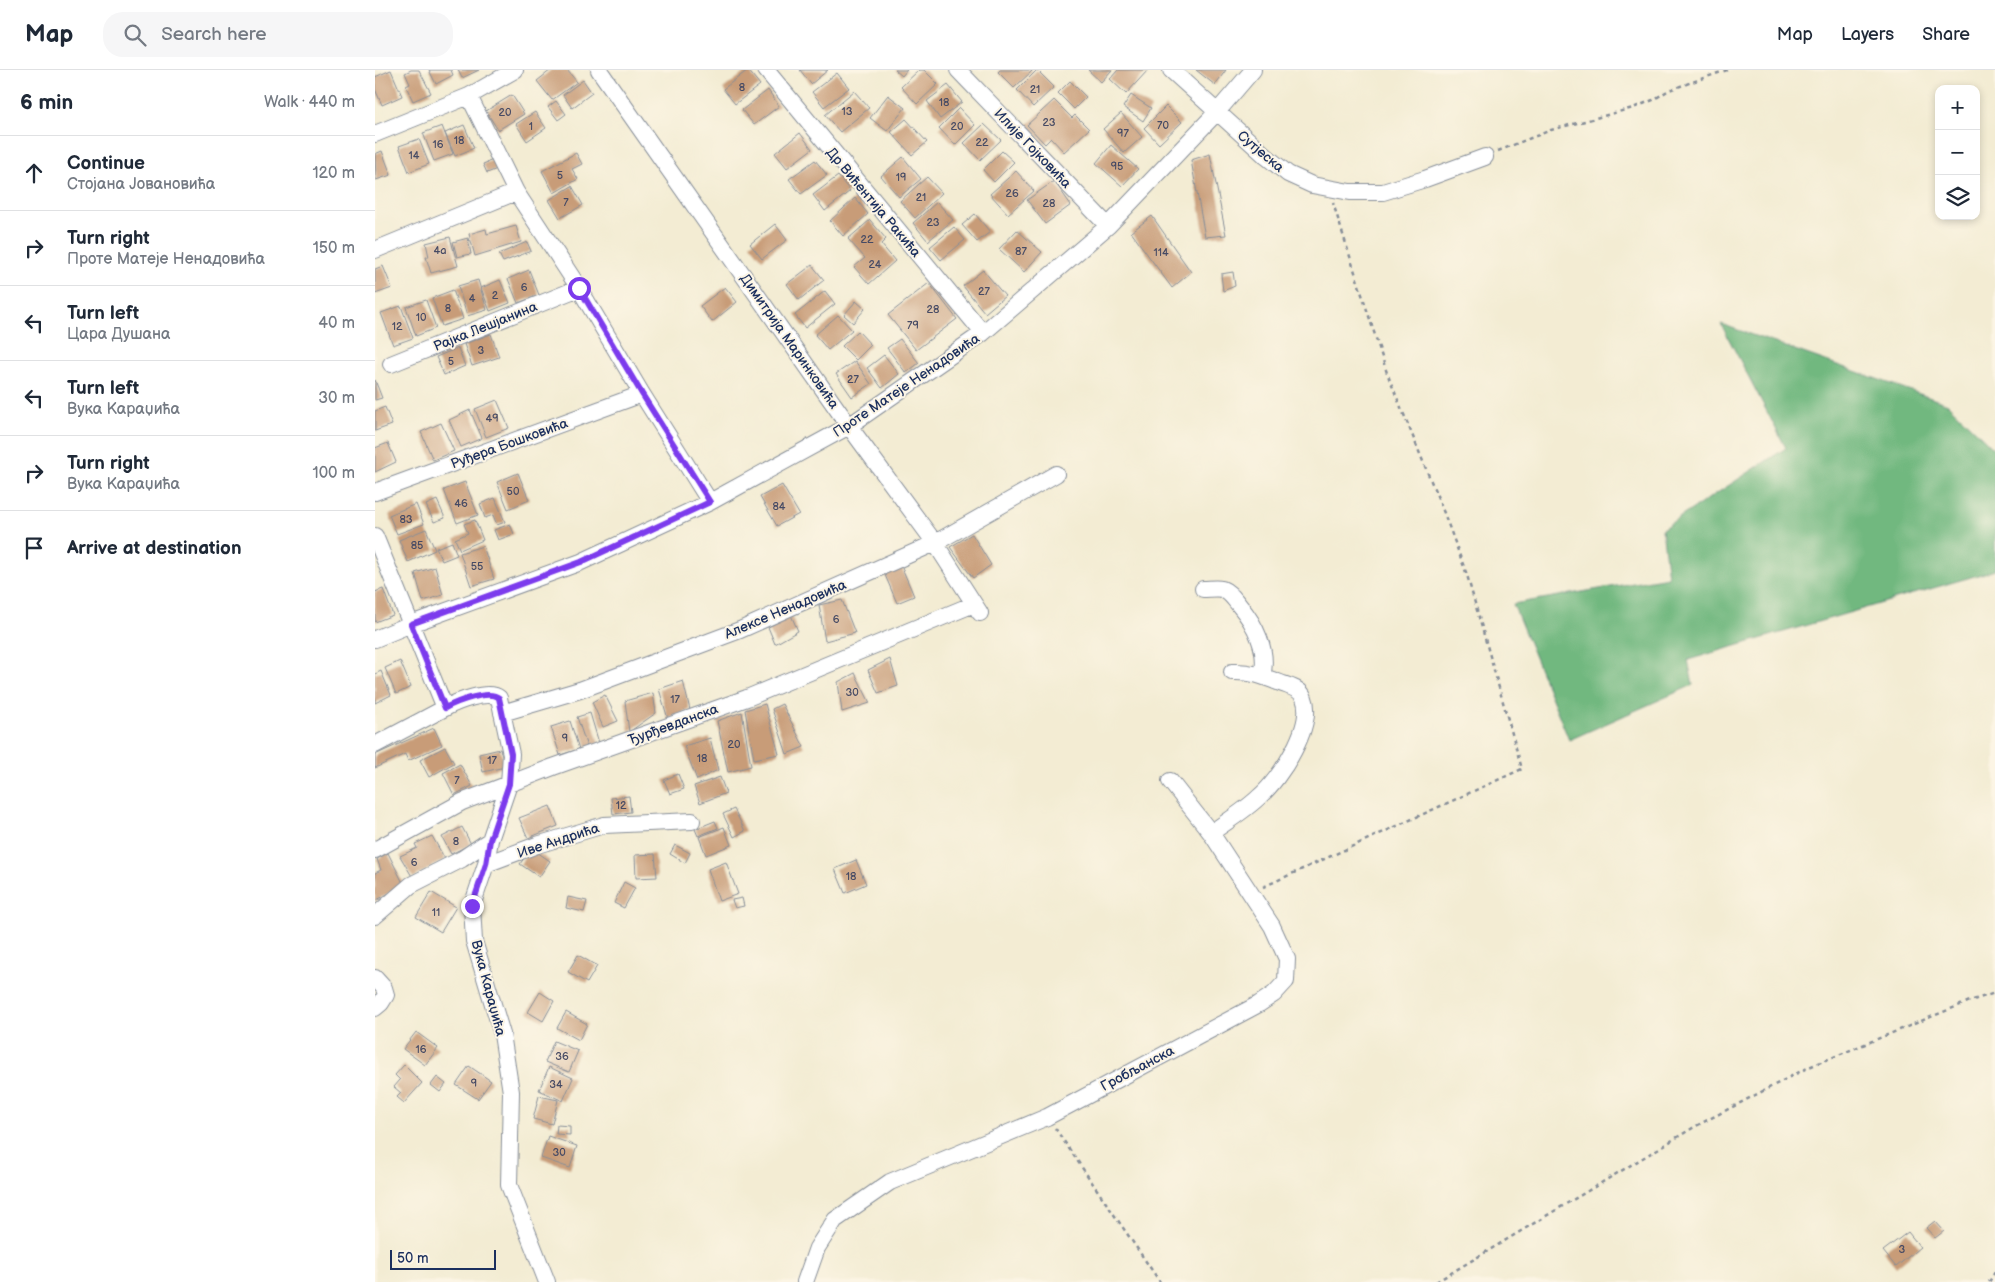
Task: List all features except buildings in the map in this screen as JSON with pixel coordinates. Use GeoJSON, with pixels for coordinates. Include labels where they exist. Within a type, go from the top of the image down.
{"type":"FeatureCollection","features":[{"type":"Feature","properties":{"kind":"street"},"geometry":{"type":"LineString","coordinates":[[375,134],[469,96],[515,70]]}},
{"type":"Feature","properties":{"kind":"street","name":"Димитрија Маринковића"},"geometry":{"type":"LineString","coordinates":[[599,70],[849,426],[935,543],[977,608]]}},
{"type":"Feature","properties":{"kind":"street","name":"Др Вићентија Ракића"},"geometry":{"type":"LineString","coordinates":[[765,70],[983,333]]}},
{"type":"Feature","properties":{"kind":"street","name":"Илије Гојковића"},"geometry":{"type":"LineString","coordinates":[[958,70],[1108,226]]}},
{"type":"Feature","properties":{"kind":"street","name":"Сутјеска"},"geometry":{"type":"LineString","coordinates":[[1171,70],[1288,174],[1313,185],[1350,192],[1383,192],[1485,157]]}},
{"type":"Feature","properties":{"kind":"street","name":"Проте Матеје Ненадовића"},"geometry":{"type":"LineString","coordinates":[[375,639],[581,562],[710,502],[849,426],[983,333],[1108,226],[1217,112],[1253,70]]}},
{"type":"Feature","properties":{"kind":"street"},"geometry":{"type":"LineString","coordinates":[[469,96],[516,192],[579,288],[642,394],[710,502]]}},
{"type":"Feature","properties":{"kind":"street"},"geometry":{"type":"LineString","coordinates":[[375,250],[516,192]]}},
{"type":"Feature","properties":{"kind":"street","name":"Рајка Лешјанина"},"geometry":{"type":"LineString","coordinates":[[391,364],[579,288]]}},
{"type":"Feature","properties":{"kind":"street","name":"Руђера Бошковића"},"geometry":{"type":"LineString","coordinates":[[375,492],[642,394]]}},
{"type":"Feature","properties":{"kind":"street","name":"Алексе Ненадовића"},"geometry":{"type":"LineString","coordinates":[[502,713],[579,690],[740,630],[935,543],[1056,474]]}},
{"type":"Feature","properties":{"kind":"street"},"geometry":{"type":"LineString","coordinates":[[375,536],[443,704],[375,744]]}},
{"type":"Feature","properties":{"kind":"street"},"geometry":{"type":"LineString","coordinates":[[1203,589],[1221,589],[1229,593],[1251,620],[1258,634],[1261,647],[1264,667],[1262,676]]}},
{"type":"Feature","properties":{"kind":"street","name":"Ђурђевданска"},"geometry":{"type":"LineString","coordinates":[[375,850],[462,802],[747,698],[977,608]]}},
{"type":"Feature","properties":{"kind":"street"},"geometry":{"type":"LineString","coordinates":[[1211,833],[1260,796],[1278,777],[1297,746],[1307,709],[1304,697],[1297,690],[1246,671],[1232,672]]}},
{"type":"Feature","properties":{"kind":"street","name":"Вука Караџића"},"geometry":{"type":"LineString","coordinates":[[443,704],[486,694],[499,698],[511,754],[509,784],[490,840],[486,864],[472,906],[474,941],[502,1034],[511,1092],[509,1185],[547,1282]]}},
{"type":"Feature","properties":{"kind":"street","name":"Гробљанска"},"geometry":{"type":"LineString","coordinates":[[805,1282],[817,1248],[835,1220],[889,1182],[1047,1116],[1274,994],[1285,981],[1287,959],[1272,926],[1211,833],[1170,781]]}},
{"type":"Feature","properties":{"kind":"street","name":"Иве Андрића"},"geometry":{"type":"LineString","coordinates":[[486,864],[537,845],[604,825],[692,821]]}},
{"type":"Feature","properties":{"kind":"street"},"geometry":{"type":"LineString","coordinates":[[375,916],[411,885],[462,859],[490,840]]}},
{"type":"Feature","properties":{"kind":"street"},"geometry":{"type":"LineString","coordinates":[[375,978],[384,988],[386,995],[375,1008]]}},
{"type":"Feature","properties":{"kind":"path"},"geometry":{"type":"LineString","coordinates":[[1485,157],[1551,130],[1633,108],[1653,100],[1669,90],[1727,70]]}},
{"type":"Feature","properties":{"kind":"path"},"geometry":{"type":"LineString","coordinates":[[1251,893],[1287,874],[1522,769],[1467,574],[1387,373],[1331,198],[1331,189]]}},
{"type":"Feature","properties":{"kind":"path"},"geometry":{"type":"LineString","coordinates":[[1436,1282],[1696,1126],[1809,1066],[1970,1000],[1995,993]]}},
{"type":"Feature","properties":{"kind":"path"},"geometry":{"type":"LineString","coordinates":[[1047,1116],[1160,1282]]}},
{"type":"Feature","properties":{"kind":"path"},"geometry":{"type":"LineString","coordinates":[[1989,1282],[1995,1272]]}},
{"type":"Feature","properties":{"kind":"green space"},"geometry":{"type":"Polygon","coordinates":[[[1721,324],[1948,404],[1995,450],[1995,570],[1688,660],[1693,685],[1569,740],[1513,604],[1668,577],[1662,529],[1786,448],[1721,324]]]}},
{"type":"Feature","properties":{"kind":"route"},"geometry":{"type":"LineString","coordinates":[[472,906],[486,864],[490,840],[509,784],[511,754],[499,698],[486,694],[451,704],[445,708],[411,624],[581,562],[710,502],[642,394],[579,288]]}}]}
